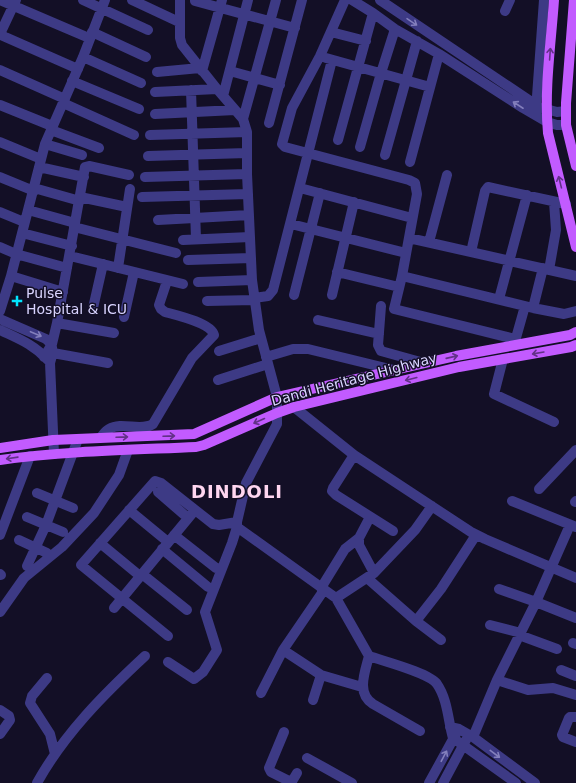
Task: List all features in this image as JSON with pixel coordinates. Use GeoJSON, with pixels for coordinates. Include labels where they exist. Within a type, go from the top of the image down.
{"type":"FeatureCollection","features":[{"type":"Feature","properties":{"kind":"main road"},"geometry":{"type":"LineString","coordinates":[[554,0],[547,122],[548,132],[576,247]]}},
{"type":"Feature","properties":{"kind":"main road"},"geometry":{"type":"LineString","coordinates":[[574,2],[573,57],[566,112],[566,125],[576,166]]}},
{"type":"Feature","properties":{"kind":"main road","name":"Dandi Heritage Highway"},"geometry":{"type":"LineString","coordinates":[[0,448],[53,440],[194,434],[277,398],[514,342],[570,335],[576,332]]}},
{"type":"Feature","properties":{"kind":"main road","name":"Dandi Heritage Highway"},"geometry":{"type":"LineString","coordinates":[[0,460],[74,452],[180,448],[204,445],[294,407],[459,367],[576,345]]}},
{"type":"Feature","properties":{"kind":"street"},"geometry":{"type":"LineString","coordinates":[[0,0],[15,3],[146,57]]}},
{"type":"Feature","properties":{"kind":"street"},"geometry":{"type":"LineString","coordinates":[[83,0],[103,4],[148,30]]}},
{"type":"Feature","properties":{"kind":"street"},"geometry":{"type":"LineString","coordinates":[[132,0],[179,22]]}},
{"type":"Feature","properties":{"kind":"street"},"geometry":{"type":"LineString","coordinates":[[168,662],[194,679],[203,672],[217,650],[205,612],[232,543],[246,483],[277,424],[277,398],[261,338],[252,280],[247,174],[247,132],[243,119],[185,49],[181,41],[179,22],[180,0]]}},
{"type":"Feature","properties":{"kind":"street"},"geometry":{"type":"LineString","coordinates":[[220,92],[230,71],[248,0]]}},
{"type":"Feature","properties":{"kind":"street"},"geometry":{"type":"LineString","coordinates":[[243,119],[276,0]]}},
{"type":"Feature","properties":{"kind":"street"},"geometry":{"type":"LineString","coordinates":[[269,123],[302,0]]}},
{"type":"Feature","properties":{"kind":"street"},"geometry":{"type":"LineString","coordinates":[[345,0],[320,56],[292,108],[282,145],[412,181],[417,186],[417,194],[400,287],[394,307],[395,310],[514,342],[546,269],[556,230],[554,202]]}},
{"type":"Feature","properties":{"kind":"street"},"geometry":{"type":"LineString","coordinates":[[352,0],[395,29],[439,54],[536,116],[547,122],[566,125]]}},
{"type":"Feature","properties":{"kind":"street"},"geometry":{"type":"LineString","coordinates":[[380,0],[535,105],[547,110],[566,112]]}},
{"type":"Feature","properties":{"kind":"street"},"geometry":{"type":"LineString","coordinates":[[194,1],[221,4],[245,14],[295,28]]}},
{"type":"Feature","properties":{"kind":"street"},"geometry":{"type":"LineString","coordinates":[[536,116],[535,105],[541,1]]}},
{"type":"Feature","properties":{"kind":"street"},"geometry":{"type":"LineString","coordinates":[[15,3],[1,32],[3,36],[78,69]]}},
{"type":"Feature","properties":{"kind":"street"},"geometry":{"type":"LineString","coordinates":[[0,311],[4,286],[11,276],[45,144],[78,69],[103,4]]}},
{"type":"Feature","properties":{"kind":"street"},"geometry":{"type":"LineString","coordinates":[[201,70],[221,4]]}},
{"type":"Feature","properties":{"kind":"street"},"geometry":{"type":"LineString","coordinates":[[338,140],[373,13]]}},
{"type":"Feature","properties":{"kind":"street"},"geometry":{"type":"LineString","coordinates":[[360,147],[395,29]]}},
{"type":"Feature","properties":{"kind":"street"},"geometry":{"type":"LineString","coordinates":[[331,32],[366,40]]}},
{"type":"Feature","properties":{"kind":"street"},"geometry":{"type":"LineString","coordinates":[[385,155],[417,41]]}},
{"type":"Feature","properties":{"kind":"street"},"geometry":{"type":"LineString","coordinates":[[410,162],[439,54]]}},
{"type":"Feature","properties":{"kind":"street"},"geometry":{"type":"LineString","coordinates":[[320,56],[430,87]]}},
{"type":"Feature","properties":{"kind":"street"},"geometry":{"type":"LineString","coordinates":[[82,57],[141,82]]}},
{"type":"Feature","properties":{"kind":"street"},"geometry":{"type":"LineString","coordinates":[[207,301],[254,299],[268,296],[272,293],[332,60]]}},
{"type":"Feature","properties":{"kind":"street"},"geometry":{"type":"LineString","coordinates":[[0,70],[134,135]]}},
{"type":"Feature","properties":{"kind":"street"},"geometry":{"type":"LineString","coordinates":[[157,72],[201,70]]}},
{"type":"Feature","properties":{"kind":"street"},"geometry":{"type":"LineString","coordinates":[[230,71],[280,85]]}},
{"type":"Feature","properties":{"kind":"street"},"geometry":{"type":"LineString","coordinates":[[72,81],[139,109]]}},
{"type":"Feature","properties":{"kind":"street"},"geometry":{"type":"LineString","coordinates":[[154,92],[191,90],[220,92]]}},
{"type":"Feature","properties":{"kind":"street"},"geometry":{"type":"LineString","coordinates":[[191,90],[196,239]]}},
{"type":"Feature","properties":{"kind":"street"},"geometry":{"type":"LineString","coordinates":[[0,105],[99,148]]}},
{"type":"Feature","properties":{"kind":"street"},"geometry":{"type":"LineString","coordinates":[[155,114],[235,110]]}},
{"type":"Feature","properties":{"kind":"street"},"geometry":{"type":"LineString","coordinates":[[150,135],[247,132]]}},
{"type":"Feature","properties":{"kind":"street"},"geometry":{"type":"LineString","coordinates":[[0,142],[40,163],[84,177]]}},
{"type":"Feature","properties":{"kind":"street"},"geometry":{"type":"LineString","coordinates":[[45,144],[82,155]]}},
{"type":"Feature","properties":{"kind":"street"},"geometry":{"type":"LineString","coordinates":[[148,156],[247,153]]}},
{"type":"Feature","properties":{"kind":"street"},"geometry":{"type":"LineString","coordinates":[[50,354],[68,268],[85,167],[88,166],[129,175]]}},
{"type":"Feature","properties":{"kind":"street"},"geometry":{"type":"LineString","coordinates":[[145,177],[247,174]]}},
{"type":"Feature","properties":{"kind":"street"},"geometry":{"type":"LineString","coordinates":[[429,242],[447,175]]}},
{"type":"Feature","properties":{"kind":"street"},"geometry":{"type":"LineString","coordinates":[[0,177],[34,190],[127,207]]}},
{"type":"Feature","properties":{"kind":"street"},"geometry":{"type":"LineString","coordinates":[[471,252],[486,188],[491,187],[566,204]]}},
{"type":"Feature","properties":{"kind":"street"},"geometry":{"type":"LineString","coordinates":[[118,268],[130,188]]}},
{"type":"Feature","properties":{"kind":"street"},"geometry":{"type":"LineString","coordinates":[[300,188],[412,218]]}},
{"type":"Feature","properties":{"kind":"street"},"geometry":{"type":"LineString","coordinates":[[294,296],[320,193]]}},
{"type":"Feature","properties":{"kind":"street"},"geometry":{"type":"LineString","coordinates":[[142,197],[248,194]]}},
{"type":"Feature","properties":{"kind":"street"},"geometry":{"type":"LineString","coordinates":[[499,299],[527,195]]}},
{"type":"Feature","properties":{"kind":"street"},"geometry":{"type":"LineString","coordinates":[[332,295],[354,202]]}},
{"type":"Feature","properties":{"kind":"street"},"geometry":{"type":"LineString","coordinates":[[28,210],[122,239],[176,253]]}},
{"type":"Feature","properties":{"kind":"street"},"geometry":{"type":"LineString","coordinates":[[0,212],[24,222]]}},
{"type":"Feature","properties":{"kind":"street"},"geometry":{"type":"LineString","coordinates":[[158,220],[249,215]]}},
{"type":"Feature","properties":{"kind":"street"},"geometry":{"type":"LineString","coordinates":[[291,224],[406,253]]}},
{"type":"Feature","properties":{"kind":"street"},"geometry":{"type":"LineString","coordinates":[[22,233],[103,264],[183,284]]}},
{"type":"Feature","properties":{"kind":"street"},"geometry":{"type":"LineString","coordinates":[[183,240],[250,237]]}},
{"type":"Feature","properties":{"kind":"street"},"geometry":{"type":"LineString","coordinates":[[409,238],[576,276]]}},
{"type":"Feature","properties":{"kind":"street"},"geometry":{"type":"LineString","coordinates":[[0,247],[16,254],[68,268]]}},
{"type":"Feature","properties":{"kind":"street"},"geometry":{"type":"LineString","coordinates":[[188,260],[251,258]]}},
{"type":"Feature","properties":{"kind":"street"},"geometry":{"type":"LineString","coordinates":[[94,308],[103,264]]}},
{"type":"Feature","properties":{"kind":"street"},"geometry":{"type":"LineString","coordinates":[[124,317],[134,272]]}},
{"type":"Feature","properties":{"kind":"street"},"geometry":{"type":"LineString","coordinates":[[338,272],[400,287]]}},
{"type":"Feature","properties":{"kind":"street"},"geometry":{"type":"LineString","coordinates":[[11,276],[63,292]]}},
{"type":"Feature","properties":{"kind":"street"},"geometry":{"type":"LineString","coordinates":[[402,276],[529,307],[564,314],[576,311]]}},
{"type":"Feature","properties":{"kind":"street"},"geometry":{"type":"LineString","coordinates":[[198,282],[252,280]]}},
{"type":"Feature","properties":{"kind":"street"},"geometry":{"type":"LineString","coordinates":[[100,438],[113,427],[146,427],[153,424],[192,358],[214,335],[213,331],[197,322],[165,312],[161,309],[159,305],[167,281]]}},
{"type":"Feature","properties":{"kind":"street"},"geometry":{"type":"LineString","coordinates":[[381,306],[378,345],[381,351],[424,363]]}},
{"type":"Feature","properties":{"kind":"street"},"geometry":{"type":"LineString","coordinates":[[0,319],[46,339],[50,354],[54,454]]}},
{"type":"Feature","properties":{"kind":"street"},"geometry":{"type":"LineString","coordinates":[[318,320],[379,334]]}},
{"type":"Feature","properties":{"kind":"street"},"geometry":{"type":"LineString","coordinates":[[57,323],[114,333]]}},
{"type":"Feature","properties":{"kind":"street"},"geometry":{"type":"LineString","coordinates":[[0,330],[50,354],[108,363]]}},
{"type":"Feature","properties":{"kind":"street"},"geometry":{"type":"LineString","coordinates":[[219,351],[261,338]]}},
{"type":"Feature","properties":{"kind":"street"},"geometry":{"type":"LineString","coordinates":[[218,380],[293,349],[308,349],[394,370]]}},
{"type":"Feature","properties":{"kind":"street"},"geometry":{"type":"LineString","coordinates":[[503,359],[494,394],[554,422]]}},
{"type":"Feature","properties":{"kind":"street"},"geometry":{"type":"LineString","coordinates":[[294,407],[354,455],[476,535],[576,578]]}},
{"type":"Feature","properties":{"kind":"street"},"geometry":{"type":"LineString","coordinates":[[27,566],[46,525],[78,439]]}},
{"type":"Feature","properties":{"kind":"street"},"geometry":{"type":"LineString","coordinates":[[0,612],[24,578],[62,548],[94,514],[119,475],[128,450]]}},
{"type":"Feature","properties":{"kind":"street"},"geometry":{"type":"LineString","coordinates":[[539,489],[576,450]]}},
{"type":"Feature","properties":{"kind":"street"},"geometry":{"type":"LineString","coordinates":[[354,455],[332,491],[370,517],[394,531]]}},
{"type":"Feature","properties":{"kind":"street"},"geometry":{"type":"LineString","coordinates":[[0,535],[30,456]]}},
{"type":"Feature","properties":{"kind":"street"},"geometry":{"type":"LineString","coordinates":[[168,636],[81,565],[155,481],[158,481],[191,514]]}},
{"type":"Feature","properties":{"kind":"street"},"geometry":{"type":"LineString","coordinates":[[158,492],[191,514],[215,525],[237,524],[336,598],[369,656],[427,676],[437,684],[455,728],[454,738],[429,783]]}},
{"type":"Feature","properties":{"kind":"street"},"geometry":{"type":"LineString","coordinates":[[37,493],[73,508]]}},
{"type":"Feature","properties":{"kind":"street"},"geometry":{"type":"LineString","coordinates":[[443,783],[463,744],[471,736],[536,602],[551,567],[573,526],[512,501]]}},
{"type":"Feature","properties":{"kind":"street"},"geometry":{"type":"LineString","coordinates":[[336,598],[370,576],[415,530],[432,506]]}},
{"type":"Feature","properties":{"kind":"street"},"geometry":{"type":"LineString","coordinates":[[129,510],[168,542],[208,587]]}},
{"type":"Feature","properties":{"kind":"street"},"geometry":{"type":"LineString","coordinates":[[114,608],[191,514]]}},
{"type":"Feature","properties":{"kind":"street"},"geometry":{"type":"LineString","coordinates":[[27,517],[63,532]]}},
{"type":"Feature","properties":{"kind":"street"},"geometry":{"type":"LineString","coordinates":[[261,693],[283,650],[323,589],[345,549],[359,538],[370,517]]}},
{"type":"Feature","properties":{"kind":"street"},"geometry":{"type":"LineString","coordinates":[[416,621],[441,589],[476,535]]}},
{"type":"Feature","properties":{"kind":"street"},"geometry":{"type":"LineString","coordinates":[[359,538],[359,545],[370,576],[416,621],[441,640]]}},
{"type":"Feature","properties":{"kind":"street"},"geometry":{"type":"LineString","coordinates":[[19,540],[47,553]]}},
{"type":"Feature","properties":{"kind":"street"},"geometry":{"type":"LineString","coordinates":[[168,542],[216,568]]}},
{"type":"Feature","properties":{"kind":"street"},"geometry":{"type":"LineString","coordinates":[[100,543],[187,610]]}},
{"type":"Feature","properties":{"kind":"street"},"geometry":{"type":"LineString","coordinates":[[499,589],[576,618]]}},
{"type":"Feature","properties":{"kind":"street"},"geometry":{"type":"LineString","coordinates":[[490,625],[520,634],[557,649]]}},
{"type":"Feature","properties":{"kind":"street"},"geometry":{"type":"LineString","coordinates":[[283,650],[321,675],[362,687]]}},
{"type":"Feature","properties":{"kind":"street"},"geometry":{"type":"LineString","coordinates":[[37,783],[47,764],[86,714],[145,656]]}},
{"type":"Feature","properties":{"kind":"street"},"geometry":{"type":"LineString","coordinates":[[369,656],[362,687],[370,702],[420,731]]}},
{"type":"Feature","properties":{"kind":"street"},"geometry":{"type":"LineString","coordinates":[[561,670],[576,676]]}},
{"type":"Feature","properties":{"kind":"street"},"geometry":{"type":"LineString","coordinates":[[313,700],[321,675]]}},
{"type":"Feature","properties":{"kind":"street"},"geometry":{"type":"LineString","coordinates":[[47,678],[32,696],[30,703],[50,734],[55,754]]}},
{"type":"Feature","properties":{"kind":"street"},"geometry":{"type":"LineString","coordinates":[[497,680],[528,690],[553,688],[576,695]]}},
{"type":"Feature","properties":{"kind":"street"},"geometry":{"type":"LineString","coordinates":[[0,710],[9,716],[10,720],[0,734]]}},
{"type":"Feature","properties":{"kind":"street"},"geometry":{"type":"LineString","coordinates":[[576,718],[570,716],[562,735],[563,737],[576,742]]}},
{"type":"Feature","properties":{"kind":"street"},"geometry":{"type":"LineString","coordinates":[[455,728],[471,736],[535,783]]}},
{"type":"Feature","properties":{"kind":"street"},"geometry":{"type":"LineString","coordinates":[[284,732],[269,768],[271,772],[291,783],[297,773]]}},
{"type":"Feature","properties":{"kind":"street"},"geometry":{"type":"LineString","coordinates":[[454,738],[516,783]]}},
{"type":"Feature","properties":{"kind":"street"},"geometry":{"type":"LineString","coordinates":[[307,758],[352,783]]}},
{"type":"Feature","properties":{"kind":"place","name":"Pulse Hospital & ICU"},"geometry":{"type":"Point","coordinates":[17,301]}},
{"type":"Feature","properties":{"kind":"district","name":"DINDOLI"},"geometry":{"type":"Point","coordinates":[237,492]}}]}
